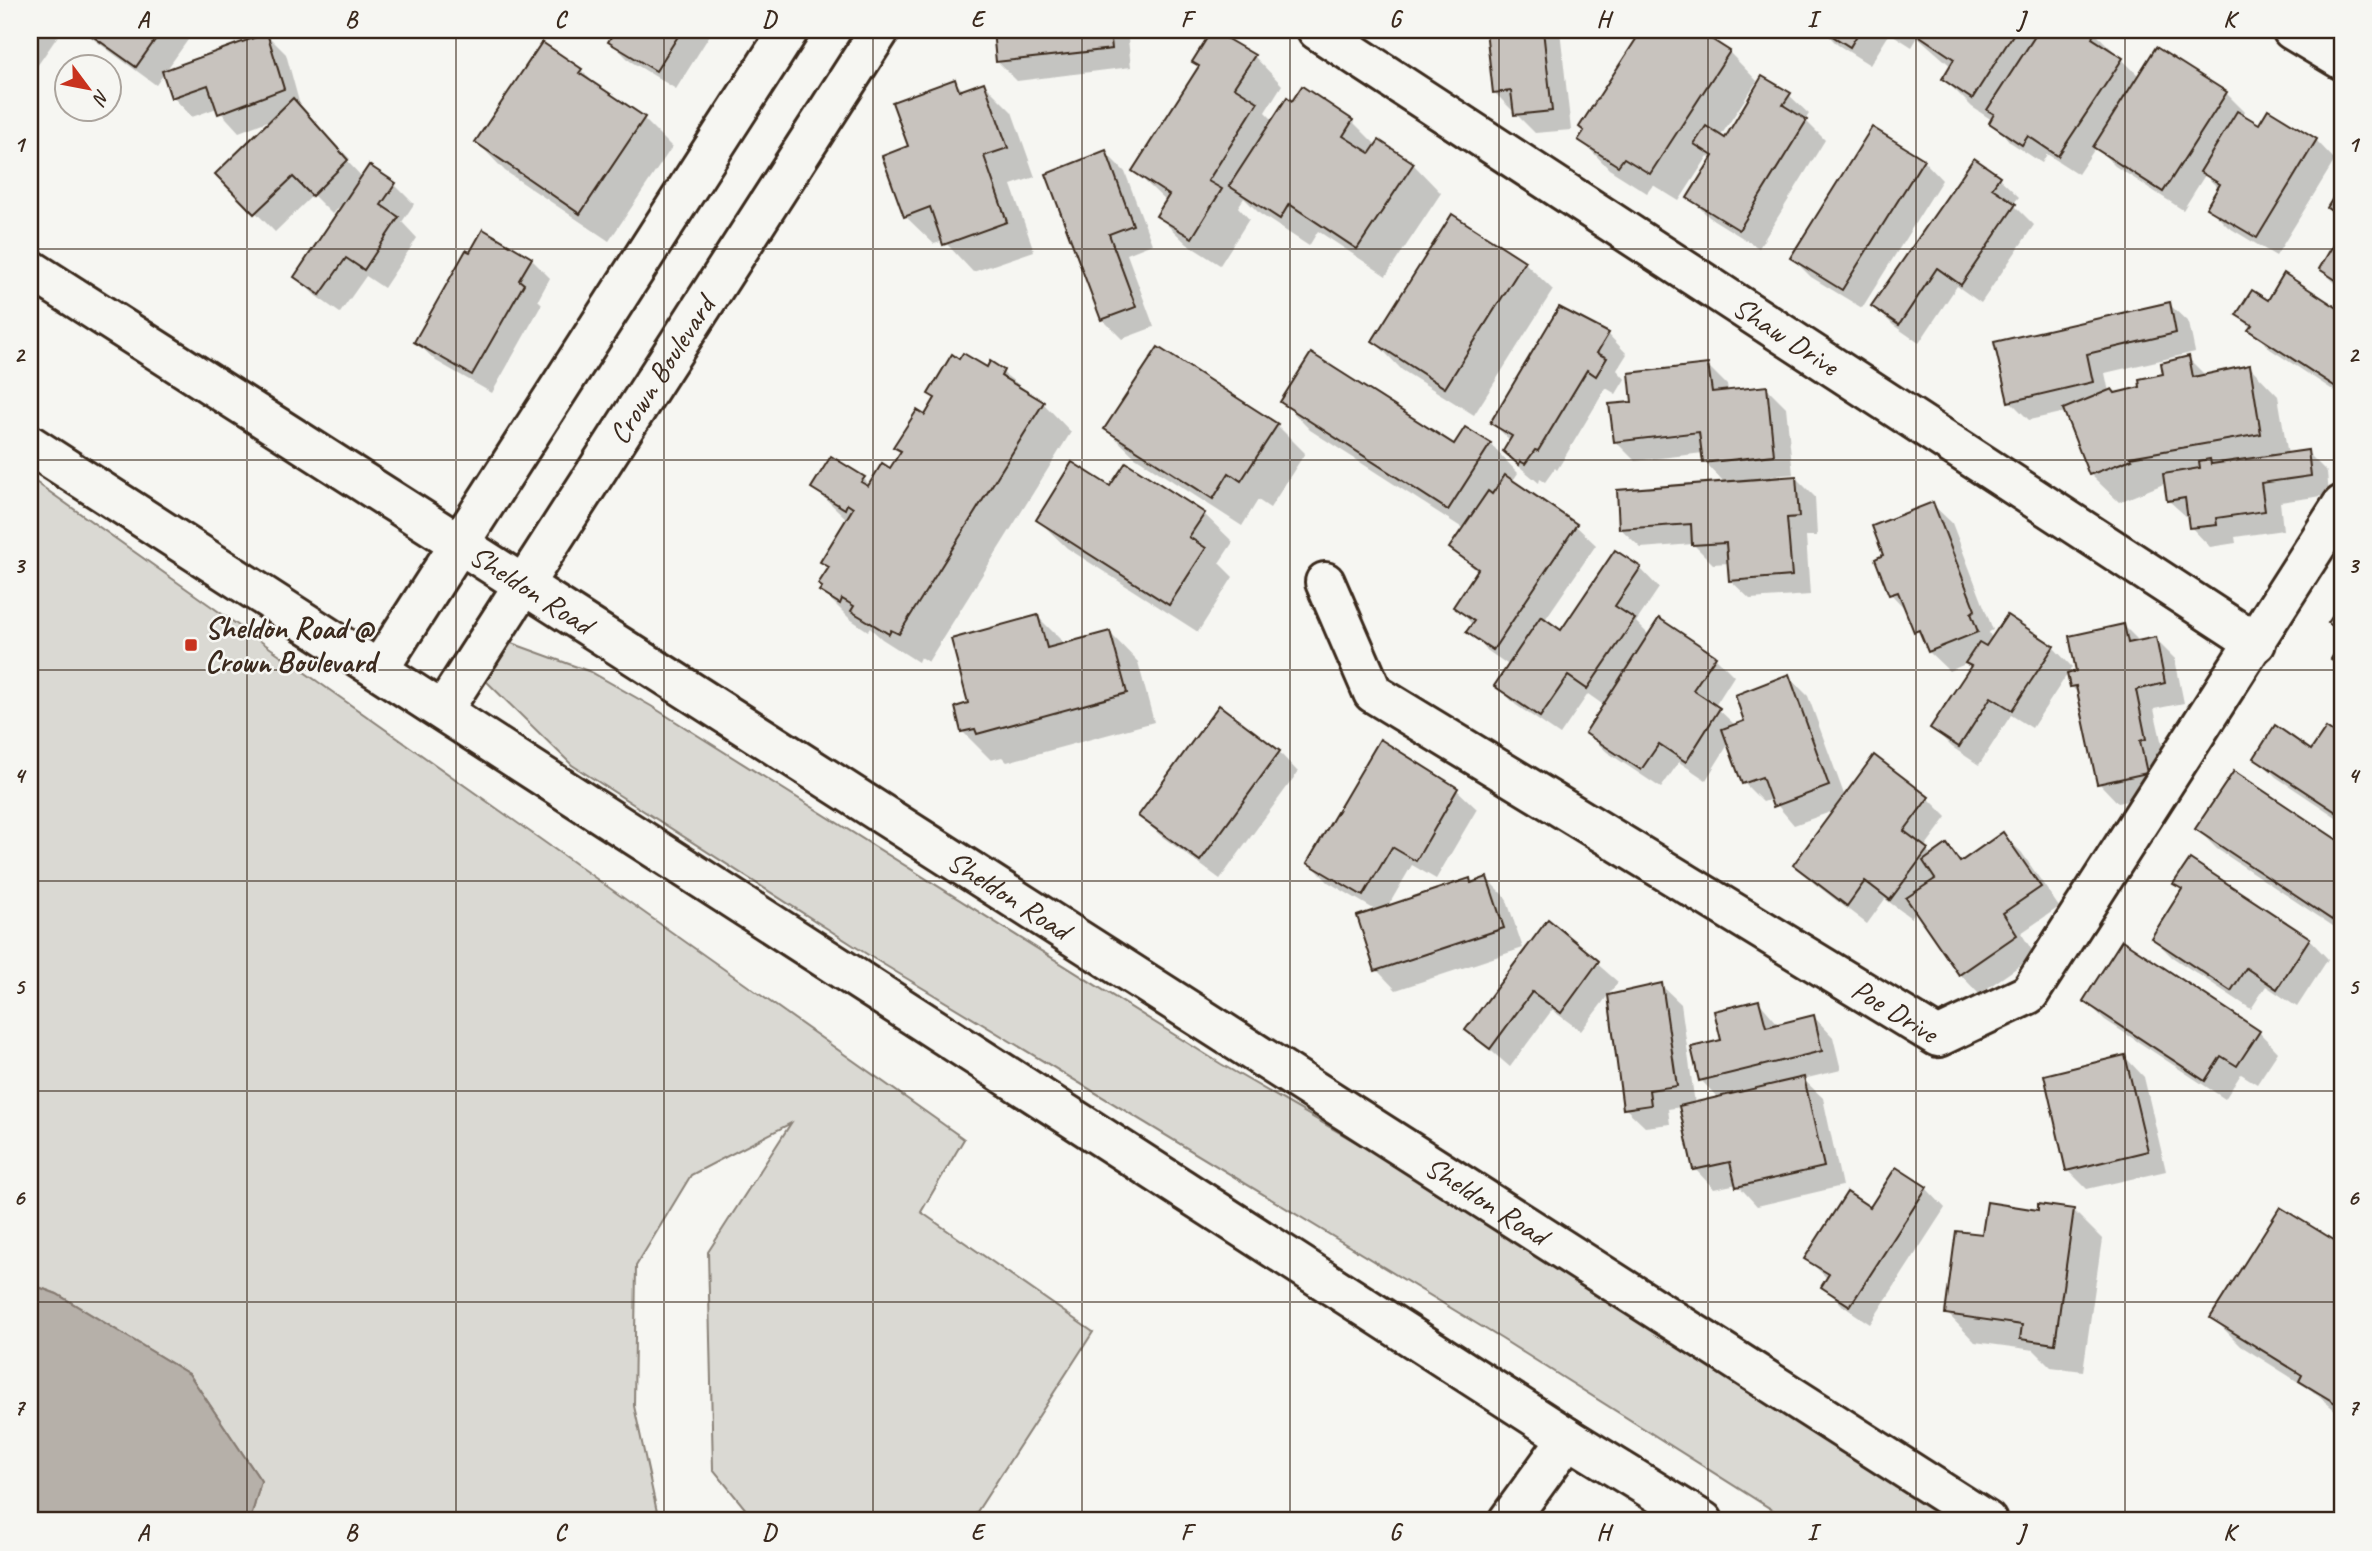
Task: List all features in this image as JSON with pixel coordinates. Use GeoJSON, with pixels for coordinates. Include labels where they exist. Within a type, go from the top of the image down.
{"type":"FeatureCollection","features":[{"type":"Feature","properties":{"kind":"main road"},"geometry":{"type":"LineString","coordinates":[[379,669],[789,30]]}},
{"type":"Feature","properties":{"kind":"main road","name":"Crown Boulevard"},"geometry":{"type":"LineString","coordinates":[[443,710],[880,30]]}},
{"type":"Feature","properties":{"kind":"main road","name":"Shaw Drive"},"geometry":{"type":"LineString","coordinates":[[1317,30],[1363,42],[2256,643]]}},
{"type":"Feature","properties":{"kind":"main road"},"geometry":{"type":"LineString","coordinates":[[2292,30],[2342,60]]}},
{"type":"Feature","properties":{"kind":"main road","name":"Sheldon Road"},"geometry":{"type":"LineString","coordinates":[[30,269],[523,587],[1987,1521]]}},
{"type":"Feature","properties":{"kind":"main road"},"geometry":{"type":"LineString","coordinates":[[30,446],[1569,1438],[1703,1521]]}},
{"type":"Feature","properties":{"kind":"main road","name":"Poe Drive"},"geometry":{"type":"LineString","coordinates":[[1325,582],[1373,693],[1938,1037],[2029,994],[2342,505]]}},
{"type":"Feature","properties":{"kind":"main road"},"geometry":{"type":"LineString","coordinates":[[1508,1521],[1569,1438]]}},
{"type":"Feature","properties":{"kind":"shaded area"},"geometry":{"type":"Polygon","coordinates":[[[30,478],[964,1139],[921,1212],[1093,1332],[971,1521],[755,1521],[713,1469],[708,1252],[791,1123],[691,1175],[636,1266],[634,1406],[659,1521],[250,1521],[261,1481],[189,1374],[57,1294],[30,1284],[30,478]]]}},
{"type":"Feature","properties":{"kind":"shaded area"},"geometry":{"type":"Polygon","coordinates":[[[492,636],[591,672],[651,706],[1221,1064],[1442,1192],[1963,1521],[1790,1521],[1502,1339],[873,958],[572,765],[485,680],[492,636]]]}},
{"type":"Feature","properties":{"kind":"shaded area"},"geometry":{"type":"Polygon","coordinates":[[[30,1284],[57,1294],[189,1374],[261,1481],[250,1521],[30,1521],[30,1284]]]}},
{"type":"Feature","properties":{"kind":"building"},"geometry":{"type":"Polygon","coordinates":[[[84,30],[162,30],[136,67],[122,57],[122,52],[115,52],[84,30]]]}},
{"type":"Feature","properties":{"kind":"building"},"geometry":{"type":"Polygon","coordinates":[[[615,30],[682,30],[656,71],[608,42],[615,30]]]}},
{"type":"Feature","properties":{"kind":"building"},"geometry":{"type":"Polygon","coordinates":[[[993,30],[1110,30],[1112,49],[996,62],[993,30]]]}},
{"type":"Feature","properties":{"kind":"building"},"geometry":{"type":"Polygon","coordinates":[[[1212,30],[1255,55],[1234,87],[1258,102],[1208,181],[1222,189],[1192,238],[1156,216],[1169,195],[1132,171],[1199,66],[1192,62],[1212,30]]]}},
{"type":"Feature","properties":{"kind":"building"},"geometry":{"type":"Polygon","coordinates":[[[1486,30],[1543,30],[1552,111],[1514,115],[1511,91],[1493,93],[1486,30]]]}},
{"type":"Feature","properties":{"kind":"building"},"geometry":{"type":"Polygon","coordinates":[[[1642,30],[1697,30],[1730,51],[1650,174],[1624,158],[1618,166],[1578,140],[1584,131],[1579,127],[1642,30]]]}},
{"type":"Feature","properties":{"kind":"building"},"geometry":{"type":"Polygon","coordinates":[[[1823,30],[1860,30],[1850,47],[1823,30]]]}},
{"type":"Feature","properties":{"kind":"building"},"geometry":{"type":"Polygon","coordinates":[[[1911,30],[2016,30],[1972,99],[1942,79],[1954,59],[1911,30]]]}},
{"type":"Feature","properties":{"kind":"building"},"geometry":{"type":"Polygon","coordinates":[[[2039,30],[2095,30],[2092,38],[2123,58],[2058,156],[2028,136],[2022,145],[1989,123],[1994,114],[1987,110],[2039,30]]]}},
{"type":"Feature","properties":{"kind":"building"},"geometry":{"type":"Polygon","coordinates":[[[267,33],[284,89],[218,114],[208,85],[171,98],[162,71],[267,33]]]}},
{"type":"Feature","properties":{"kind":"building"},"geometry":{"type":"Polygon","coordinates":[[[542,42],[582,69],[579,73],[645,117],[580,214],[475,142],[542,42]]]}},
{"type":"Feature","properties":{"kind":"building"},"geometry":{"type":"Polygon","coordinates":[[[2156,47],[2227,92],[2163,192],[2093,147],[2156,47]]]}},
{"type":"Feature","properties":{"kind":"building"},"geometry":{"type":"Polygon","coordinates":[[[1762,76],[1791,93],[1783,105],[1807,120],[1739,230],[1687,198],[1713,156],[1694,144],[1706,126],[1725,138],[1762,76]]]}},
{"type":"Feature","properties":{"kind":"building"},"geometry":{"type":"Polygon","coordinates":[[[955,79],[959,91],[984,82],[1008,148],[984,156],[1007,222],[943,245],[930,207],[904,217],[882,156],[908,146],[892,102],[955,79]]]}},
{"type":"Feature","properties":{"kind":"building"},"geometry":{"type":"Polygon","coordinates":[[[1302,86],[1353,120],[1343,136],[1370,153],[1379,140],[1414,163],[1357,249],[1289,204],[1280,219],[1229,186],[1287,97],[1292,101],[1302,86]]]}},
{"type":"Feature","properties":{"kind":"building"},"geometry":{"type":"Polygon","coordinates":[[[293,98],[348,160],[312,196],[293,177],[254,214],[215,174],[293,98]]]}},
{"type":"Feature","properties":{"kind":"building"},"geometry":{"type":"Polygon","coordinates":[[[2268,109],[2317,139],[2257,238],[2206,208],[2220,184],[2200,172],[2237,111],[2259,124],[2268,109]]]}},
{"type":"Feature","properties":{"kind":"building"},"geometry":{"type":"Polygon","coordinates":[[[1872,127],[1924,159],[1842,290],[1790,258],[1872,127]]]}},
{"type":"Feature","properties":{"kind":"building"},"geometry":{"type":"Polygon","coordinates":[[[1106,150],[1133,225],[1109,234],[1136,307],[1101,320],[1046,174],[1106,150]]]}},
{"type":"Feature","properties":{"kind":"building"},"geometry":{"type":"Polygon","coordinates":[[[1974,158],[2000,176],[1992,188],[2016,204],[1961,285],[1937,268],[1899,325],[1871,306],[1974,158]]]}},
{"type":"Feature","properties":{"kind":"building"},"geometry":{"type":"Polygon","coordinates":[[[369,165],[396,183],[381,205],[399,217],[364,270],[346,258],[320,295],[294,277],[369,165]]]}},
{"type":"Feature","properties":{"kind":"building"},"geometry":{"type":"Polygon","coordinates":[[[2342,183],[2342,218],[2327,208],[2342,183]]]}},
{"type":"Feature","properties":{"kind":"building"},"geometry":{"type":"Polygon","coordinates":[[[1452,214],[1525,261],[1445,388],[1372,341],[1452,214]]]}},
{"type":"Feature","properties":{"kind":"building"},"geometry":{"type":"Polygon","coordinates":[[[483,229],[532,258],[519,280],[524,284],[472,375],[414,342],[466,250],[470,252],[483,229]]]}},
{"type":"Feature","properties":{"kind":"building"},"geometry":{"type":"Polygon","coordinates":[[[2342,230],[2342,284],[2319,269],[2342,230]]]}},
{"type":"Feature","properties":{"kind":"building"},"geometry":{"type":"Polygon","coordinates":[[[2284,273],[2342,311],[2342,391],[2248,330],[2252,325],[2236,315],[2252,290],[2268,300],[2284,273]]]}},
{"type":"Feature","properties":{"kind":"building"},"geometry":{"type":"Polygon","coordinates":[[[2170,302],[2176,333],[2087,354],[2093,382],[2008,402],[1994,342],[2170,302]]]}},
{"type":"Feature","properties":{"kind":"building"},"geometry":{"type":"Polygon","coordinates":[[[1559,307],[1609,333],[1597,353],[1607,358],[1596,376],[1587,370],[1538,451],[1535,450],[1525,464],[1520,461],[1519,465],[1503,451],[1512,436],[1490,423],[1559,307]]]}},
{"type":"Feature","properties":{"kind":"building"},"geometry":{"type":"Polygon","coordinates":[[[1158,347],[1278,424],[1241,481],[1229,473],[1213,499],[1104,429],[1158,347]]]}},
{"type":"Feature","properties":{"kind":"building"},"geometry":{"type":"Polygon","coordinates":[[[963,353],[987,367],[990,361],[1004,370],[1001,376],[1044,402],[899,634],[891,630],[889,634],[851,611],[854,606],[842,599],[840,604],[819,591],[822,587],[818,584],[829,567],[820,562],[853,508],[847,504],[845,509],[811,488],[831,456],[865,477],[861,482],[868,486],[882,463],[890,468],[901,451],[893,447],[917,410],[925,415],[935,398],[928,394],[952,354],[959,359],[963,353]]]}},
{"type":"Feature","properties":{"kind":"building"},"geometry":{"type":"Polygon","coordinates":[[[1311,353],[1454,444],[1465,427],[1491,443],[1448,510],[1280,402],[1311,353]]]}},
{"type":"Feature","properties":{"kind":"building"},"geometry":{"type":"Polygon","coordinates":[[[2189,356],[2193,377],[2250,365],[2261,434],[2130,457],[2132,459],[2089,475],[2063,409],[2112,389],[2115,393],[2140,387],[2139,379],[2163,374],[2161,363],[2189,356]]]}},
{"type":"Feature","properties":{"kind":"building"},"geometry":{"type":"Polygon","coordinates":[[[1708,364],[1712,392],[1767,386],[1774,455],[1703,463],[1699,432],[1614,442],[1609,404],[1632,402],[1629,373],[1708,364]]]}},
{"type":"Feature","properties":{"kind":"building"},"geometry":{"type":"Polygon","coordinates":[[[2308,450],[2311,476],[2261,483],[2265,511],[2216,518],[2217,525],[2189,528],[2185,498],[2167,501],[2163,474],[2200,468],[2199,461],[2210,459],[2211,464],[2308,450]]]}},
{"type":"Feature","properties":{"kind":"building"},"geometry":{"type":"Polygon","coordinates":[[[1072,462],[1110,486],[1126,462],[1205,513],[1189,537],[1206,548],[1169,605],[1036,520],[1072,462]]]}},
{"type":"Feature","properties":{"kind":"building"},"geometry":{"type":"Polygon","coordinates":[[[1505,475],[1577,524],[1493,650],[1466,632],[1474,621],[1453,607],[1478,569],[1449,548],[1488,491],[1492,494],[1505,475]]]}},
{"type":"Feature","properties":{"kind":"building"},"geometry":{"type":"Polygon","coordinates":[[[1796,476],[1799,517],[1787,518],[1792,576],[1729,581],[1726,543],[1692,545],[1691,524],[1619,529],[1617,490],[1796,476]]]}},
{"type":"Feature","properties":{"kind":"building"},"geometry":{"type":"Polygon","coordinates":[[[1933,502],[1975,610],[1971,613],[1978,632],[1928,652],[1919,630],[1914,632],[1898,592],[1889,595],[1875,559],[1883,555],[1872,526],[1933,502]]]}},
{"type":"Feature","properties":{"kind":"building"},"geometry":{"type":"Polygon","coordinates":[[[1615,550],[1641,567],[1615,606],[1635,619],[1587,689],[1568,676],[1540,717],[1494,686],[1541,616],[1561,630],[1615,550]]]}},
{"type":"Feature","properties":{"kind":"building"},"geometry":{"type":"Polygon","coordinates":[[[2342,602],[2342,632],[2328,623],[2342,602]]]}},
{"type":"Feature","properties":{"kind":"building"},"geometry":{"type":"Polygon","coordinates":[[[1038,615],[1047,648],[1110,631],[1127,693],[977,734],[975,729],[961,732],[955,707],[968,703],[951,639],[1038,615]]]}},
{"type":"Feature","properties":{"kind":"building"},"geometry":{"type":"Polygon","coordinates":[[[2007,615],[2054,646],[2012,710],[1991,697],[1959,747],[1930,728],[1971,666],[1965,663],[1979,642],[1986,646],[2007,615]]]}},
{"type":"Feature","properties":{"kind":"building"},"geometry":{"type":"Polygon","coordinates":[[[1659,618],[1716,656],[1693,690],[1720,708],[1686,762],[1659,744],[1641,770],[1585,733],[1659,618]]]}},
{"type":"Feature","properties":{"kind":"building"},"geometry":{"type":"Polygon","coordinates":[[[2124,624],[2128,643],[2156,637],[2165,683],[2136,690],[2146,739],[2140,741],[2147,773],[2097,784],[2076,686],[2070,687],[2067,674],[2076,671],[2069,636],[2124,624]]]}},
{"type":"Feature","properties":{"kind":"building"},"geometry":{"type":"Polygon","coordinates":[[[2342,641],[2342,666],[2331,659],[2342,641]]]}},
{"type":"Feature","properties":{"kind":"building"},"geometry":{"type":"Polygon","coordinates":[[[1789,674],[1829,786],[1773,807],[1762,777],[1742,784],[1722,729],[1744,721],[1735,695],[1789,674]]]}},
{"type":"Feature","properties":{"kind":"building"},"geometry":{"type":"Polygon","coordinates":[[[1219,705],[1280,751],[1200,861],[1138,816],[1219,705]]]}},
{"type":"Feature","properties":{"kind":"building"},"geometry":{"type":"Polygon","coordinates":[[[2275,725],[2311,750],[2326,728],[2342,739],[2342,816],[2254,758],[2275,725]]]}},
{"type":"Feature","properties":{"kind":"building"},"geometry":{"type":"Polygon","coordinates":[[[1380,739],[1458,788],[1416,861],[1392,847],[1363,896],[1307,863],[1380,739]]]}},
{"type":"Feature","properties":{"kind":"building"},"geometry":{"type":"Polygon","coordinates":[[[1874,755],[1929,797],[1904,831],[1928,849],[1890,900],[1865,881],[1847,906],[1793,865],[1874,755]]]}},
{"type":"Feature","properties":{"kind":"building"},"geometry":{"type":"Polygon","coordinates":[[[2234,771],[2342,843],[2342,905],[2332,920],[2195,829],[2234,771]]]}},
{"type":"Feature","properties":{"kind":"building"},"geometry":{"type":"Polygon","coordinates":[[[2003,832],[2041,887],[2003,913],[2017,935],[1959,975],[1906,898],[1935,879],[1923,861],[1947,844],[1960,862],[2003,832]]]}},
{"type":"Feature","properties":{"kind":"building"},"geometry":{"type":"Polygon","coordinates":[[[2190,859],[2310,938],[2277,989],[2246,968],[2231,991],[2151,938],[2182,889],[2173,884],[2190,859]]]}},
{"type":"Feature","properties":{"kind":"building"},"geometry":{"type":"Polygon","coordinates":[[[1487,877],[1504,928],[1375,971],[1357,916],[1470,878],[1471,883],[1487,877]]]}},
{"type":"Feature","properties":{"kind":"building"},"geometry":{"type":"Polygon","coordinates":[[[1548,919],[1599,961],[1561,1013],[1532,992],[1490,1049],[1465,1030],[1548,919]]]}},
{"type":"Feature","properties":{"kind":"building"},"geometry":{"type":"Polygon","coordinates":[[[2122,940],[2260,1031],[2237,1066],[2221,1056],[2205,1081],[2083,1001],[2122,940]]]}},
{"type":"Feature","properties":{"kind":"building"},"geometry":{"type":"Polygon","coordinates":[[[1662,983],[1677,1086],[1649,1090],[1651,1105],[1623,1109],[1608,995],[1662,983]]]}},
{"type":"Feature","properties":{"kind":"building"},"geometry":{"type":"Polygon","coordinates":[[[1759,1000],[1766,1027],[1814,1015],[1822,1051],[1699,1081],[1691,1047],[1721,1040],[1714,1011],[1759,1000]]]}},
{"type":"Feature","properties":{"kind":"building"},"geometry":{"type":"Polygon","coordinates":[[[2125,1055],[2148,1151],[2066,1171],[2044,1075],[2125,1055]]]}},
{"type":"Feature","properties":{"kind":"building"},"geometry":{"type":"Polygon","coordinates":[[[1804,1077],[1824,1167],[1736,1187],[1730,1162],[1693,1170],[1679,1106],[1804,1077]]]}},
{"type":"Feature","properties":{"kind":"building"},"geometry":{"type":"Polygon","coordinates":[[[1896,1167],[1927,1187],[1850,1306],[1821,1287],[1829,1274],[1804,1259],[1847,1192],[1870,1207],[1896,1167]]]}},
{"type":"Feature","properties":{"kind":"building"},"geometry":{"type":"Polygon","coordinates":[[[1987,1202],[2038,1210],[2038,1204],[2074,1209],[2055,1344],[2020,1339],[2022,1325],[1945,1314],[1956,1231],[1982,1234],[1987,1202]]]}},
{"type":"Feature","properties":{"kind":"building"},"geometry":{"type":"Polygon","coordinates":[[[2280,1207],[2342,1245],[2342,1407],[2299,1381],[2302,1375],[2210,1318],[2280,1207]]]}},
{"type":"Feature","properties":{"kind":"place","name":"Sheldon Road @ Crown Boulevard"},"geometry":{"type":"Point","coordinates":[191,645]}}]}
